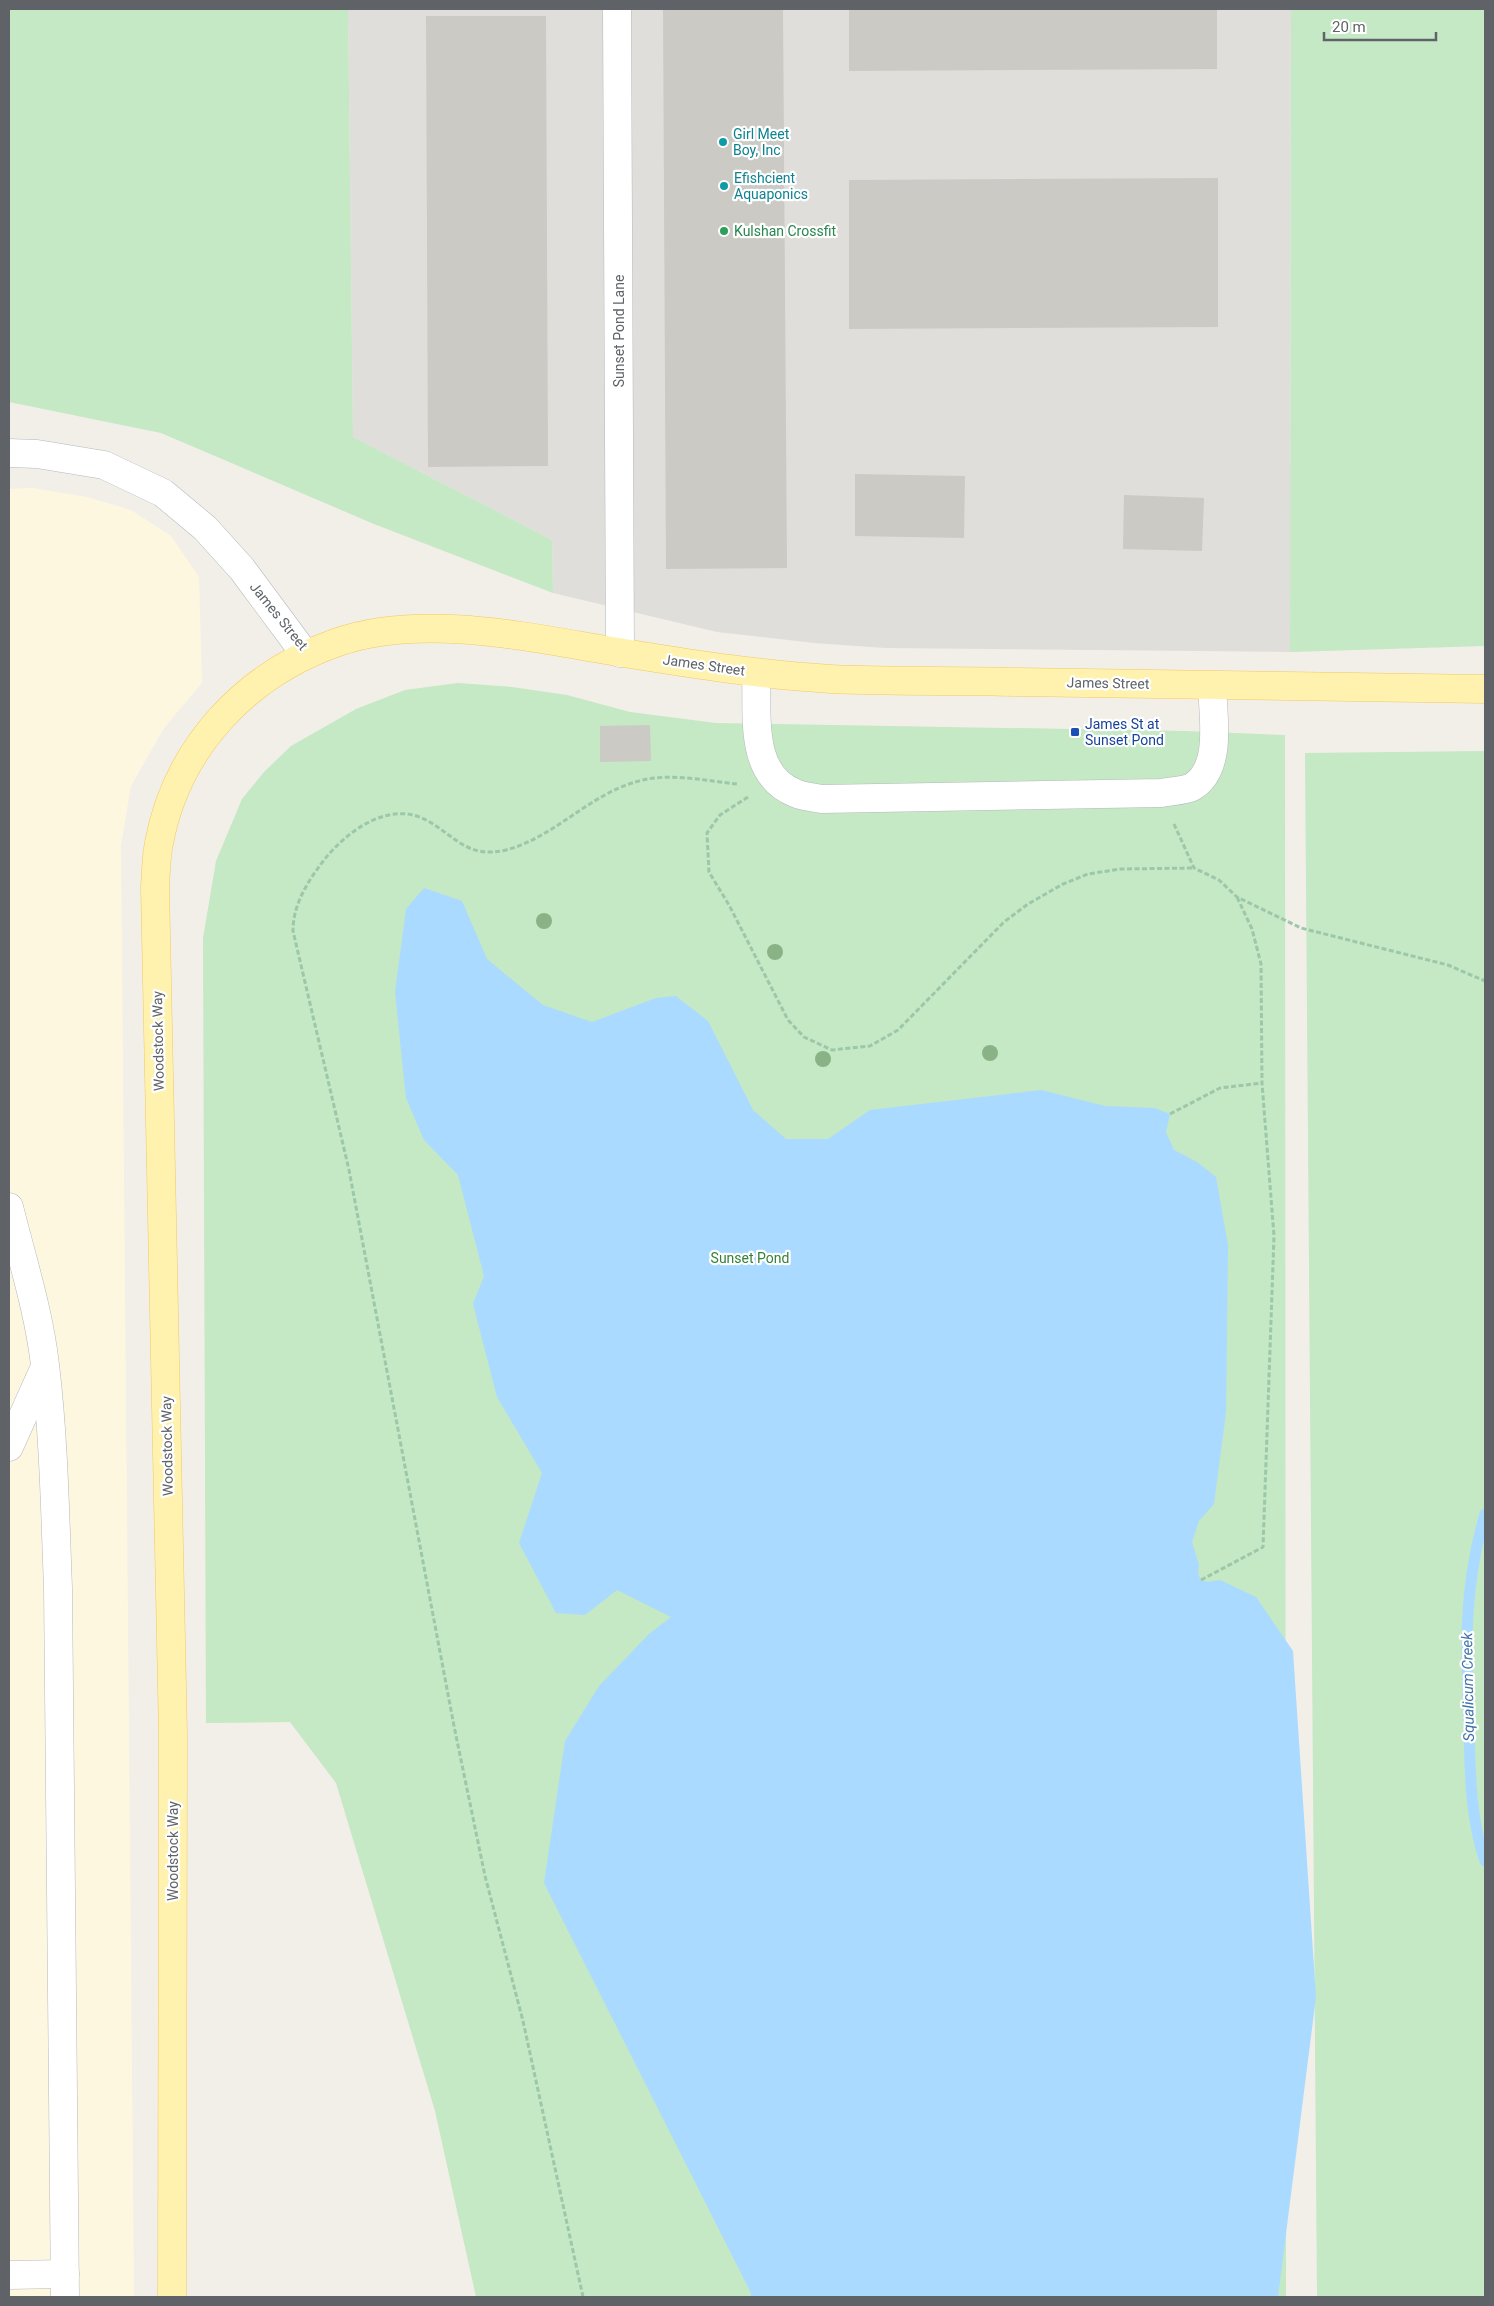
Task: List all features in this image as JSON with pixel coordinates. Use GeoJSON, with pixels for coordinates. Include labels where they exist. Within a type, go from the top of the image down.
{"type":"FeatureCollection","features":[{"type":"Feature","properties":{"kind":"main road","name":"James Street"},"geometry":{"type":"LineString","coordinates":[[306,654],[340,641],[377,631],[408,628],[487,632],[756,672],[832,679],[1485,689]]}},
{"type":"Feature","properties":{"kind":"main road","name":"Woodstock Way"},"geometry":{"type":"LineString","coordinates":[[172,2297],[173,1735],[155,897],[158,844],[170,802],[186,765],[205,735],[232,706],[267,678],[306,654]]}},
{"type":"Feature","properties":{"kind":"street","name":"Sunset Pond Lane"},"geometry":{"type":"LineString","coordinates":[[617,9],[620,653]]}},
{"type":"Feature","properties":{"kind":"street","name":"James Street"},"geometry":{"type":"LineString","coordinates":[[9,453],[37,454],[104,465],[163,493],[205,528],[242,569],[306,654]]}},
{"type":"Feature","properties":{"kind":"street"},"geometry":{"type":"LineString","coordinates":[[756,672],[758,742],[764,766],[777,782],[795,794],[821,799],[1161,793],[1191,787],[1208,774],[1213,752],[1212,686]]}},
{"type":"Feature","properties":{"kind":"street"},"geometry":{"type":"LineString","coordinates":[[9,1207],[40,1332],[45,1365],[54,1482],[58,1588],[65,2286],[9,2275]]}},
{"type":"Feature","properties":{"kind":"street"},"geometry":{"type":"LineString","coordinates":[[9,1447],[45,1365]]}},
{"type":"Feature","properties":{"kind":"path"},"geometry":{"type":"LineString","coordinates":[[583,2297],[523,2021],[483,1867],[349,1170],[293,922],[300,896],[336,845],[364,824],[384,816],[403,814],[427,820],[458,844],[472,850],[486,852],[504,850],[535,839],[607,794],[641,780],[663,778],[740,785]]}},
{"type":"Feature","properties":{"kind":"path"},"geometry":{"type":"LineString","coordinates":[[777,782],[752,793],[720,815],[707,833],[709,872],[729,905],[788,1020],[804,1037],[832,1050],[870,1046],[898,1030],[1004,922],[1028,904],[1064,884],[1088,874],[1121,869],[1194,868],[1219,880],[1237,897],[1301,928],[1448,966],[1485,981]]}},
{"type":"Feature","properties":{"kind":"path"},"geometry":{"type":"LineString","coordinates":[[1161,793],[1194,868]]}},
{"type":"Feature","properties":{"kind":"path"},"geometry":{"type":"LineString","coordinates":[[1201,1580],[1263,1547],[1274,1236],[1262,1083],[1261,964],[1252,929],[1237,897]]}},
{"type":"Feature","properties":{"kind":"path"},"geometry":{"type":"LineString","coordinates":[[1170,1114],[1220,1088],[1262,1083]]}},
{"type":"Feature","properties":{"kind":"shaded area"},"geometry":{"type":"Polygon","coordinates":[[[348,9],[1291,9],[1290,652],[885,648],[814,643],[717,632],[553,593],[552,540],[353,437],[348,9]]]}},
{"type":"Feature","properties":{"kind":"shaded area"},"geometry":{"type":"Polygon","coordinates":[[[32,488],[87,497],[131,510],[171,536],[199,577],[202,683],[164,728],[131,786],[121,845],[134,2297],[9,2297],[9,489],[32,488]]]}},
{"type":"Feature","properties":{"kind":"green space"},"geometry":{"type":"Polygon","coordinates":[[[9,9],[348,9],[353,437],[552,540],[553,593],[374,524],[161,433],[9,402],[9,9]]]}},
{"type":"Feature","properties":{"kind":"green space"},"geometry":{"type":"Polygon","coordinates":[[[1291,9],[1485,9],[1485,646],[1290,652],[1291,9]]]}},
{"type":"Feature","properties":{"kind":"green space","name":"Sunset Pond"},"geometry":{"type":"Polygon","coordinates":[[[458,683],[512,687],[567,695],[630,712],[716,723],[1186,731],[1285,735],[1286,2297],[476,2297],[435,2111],[336,1783],[290,1722],[206,1723],[203,938],[216,861],[242,799],[264,772],[291,746],[356,709],[405,690],[458,683]]]}},
{"type":"Feature","properties":{"kind":"green space"},"geometry":{"type":"Polygon","coordinates":[[[1485,751],[1485,2297],[1317,2297],[1305,753],[1485,751]]]}},
{"type":"Feature","properties":{"kind":"water","name":"Sunset Pond"},"geometry":{"type":"Polygon","coordinates":[[[424,888],[462,901],[487,959],[543,1005],[592,1022],[656,998],[676,996],[708,1021],[753,1110],[786,1139],[828,1139],[870,1110],[1041,1090],[1105,1106],[1155,1108],[1170,1114],[1166,1132],[1174,1150],[1197,1162],[1216,1177],[1228,1245],[1226,1412],[1214,1504],[1199,1521],[1192,1542],[1199,1565],[1198,1574],[1201,1580],[1208,1582],[1220,1580],[1256,1597],[1293,1651],[1316,1997],[1278,2297],[751,2297],[751,2293],[544,1883],[565,1741],[599,1686],[649,1634],[671,1617],[617,1590],[585,1615],[556,1613],[519,1543],[542,1473],[497,1397],[473,1304],[484,1276],[458,1175],[424,1140],[406,1098],[395,992],[406,909],[424,888]]]}},
{"type":"Feature","properties":{"kind":"building"},"geometry":{"type":"Polygon","coordinates":[[[663,9],[783,9],[787,568],[666,569],[663,9]]]}},
{"type":"Feature","properties":{"kind":"building"},"geometry":{"type":"Polygon","coordinates":[[[849,9],[1217,9],[1217,69],[849,71],[849,9]]]}},
{"type":"Feature","properties":{"kind":"building"},"geometry":{"type":"Polygon","coordinates":[[[426,16],[546,16],[548,466],[428,467],[426,16]]]}},
{"type":"Feature","properties":{"kind":"building"},"geometry":{"type":"Polygon","coordinates":[[[1218,178],[1218,327],[849,329],[849,180],[1218,178]]]}},
{"type":"Feature","properties":{"kind":"building"},"geometry":{"type":"Polygon","coordinates":[[[855,474],[965,476],[964,538],[855,536],[855,474]]]}},
{"type":"Feature","properties":{"kind":"building"},"geometry":{"type":"Polygon","coordinates":[[[1124,495],[1204,498],[1202,551],[1123,549],[1124,495]]]}},
{"type":"Feature","properties":{"kind":"building"},"geometry":{"type":"Polygon","coordinates":[[[650,725],[651,761],[600,762],[600,726],[650,725]]]}},
{"type":"Feature","properties":{"kind":"waterway","name":"Squalicum Creek"},"geometry":{"type":"LineString","coordinates":[[1485,1514],[1478,1541],[1469,1594],[1467,1645],[1472,1794],[1476,1828],[1485,1861]]}},
{"type":"Feature","properties":{"kind":"place","name":"Girl Meet Boy, Inc"},"geometry":{"type":"Point","coordinates":[723,142]}},
{"type":"Feature","properties":{"kind":"place","name":"Efishcient Aquaponics"},"geometry":{"type":"Point","coordinates":[724,186]}},
{"type":"Feature","properties":{"kind":"place","name":"Kulshan Crossfit"},"geometry":{"type":"Point","coordinates":[724,231]}},
{"type":"Feature","properties":{"kind":"place","name":"James St at Sunset Pond"},"geometry":{"type":"Point","coordinates":[1075,732]}}]}
